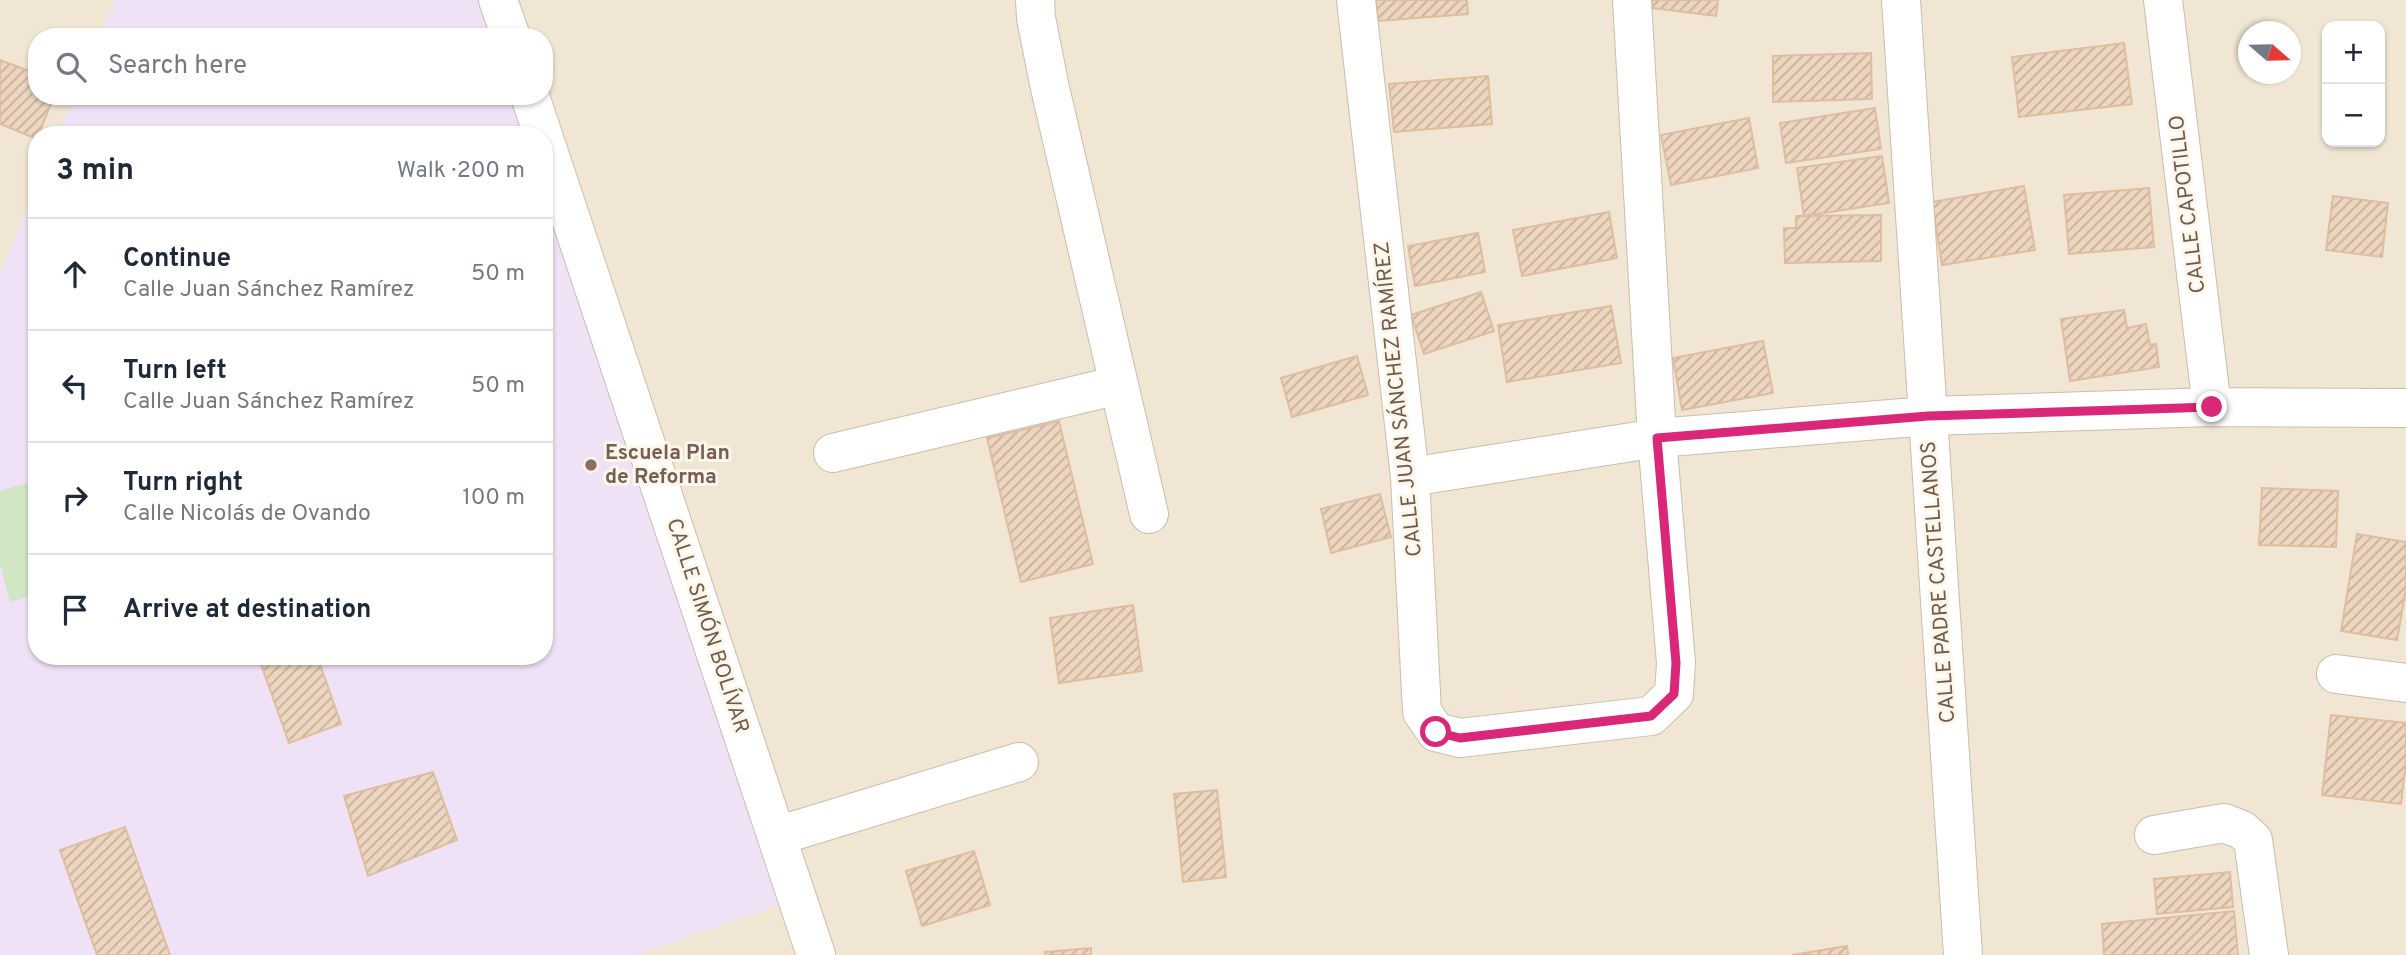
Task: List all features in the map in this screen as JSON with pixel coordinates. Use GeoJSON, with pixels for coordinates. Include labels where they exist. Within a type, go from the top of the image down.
{"type":"FeatureCollection","features":[{"type":"Feature","properties":{"kind":"street"},"geometry":{"type":"LineString","coordinates":[[498,0],[508,28]]}},
{"type":"Feature","properties":{"kind":"street"},"geometry":{"type":"LineString","coordinates":[[1035,0],[1050,88],[1149,514]]}},
{"type":"Feature","properties":{"kind":"street","name":"CALLE JUAN SÁNCHEZ RAMÍREZ"},"geometry":{"type":"LineString","coordinates":[[1356,0],[1410,477],[1422,712],[1436,732],[1460,738],[1651,716],[1674,694],[1676,663],[1657,438],[1632,0]]}},
{"type":"Feature","properties":{"kind":"street","name":"CALLE PADRE CASTELLANOS"},"geometry":{"type":"LineString","coordinates":[[1901,0],[1963,955]]}},
{"type":"Feature","properties":{"kind":"street","name":"CALLE CAPOTILLO"},"geometry":{"type":"LineString","coordinates":[[2163,0],[2212,407]]}},
{"type":"Feature","properties":{"kind":"street","name":"CALLE SIMÓN BOLÍVAR"},"geometry":{"type":"LineString","coordinates":[[533,105],[540,126]]}},
{"type":"Feature","properties":{"kind":"street","name":"CALLE SIMÓN BOLÍVAR"},"geometry":{"type":"LineString","coordinates":[[553,163],[816,955]]}},
{"type":"Feature","properties":{"kind":"street"},"geometry":{"type":"LineString","coordinates":[[833,453],[1119,385]]}},
{"type":"Feature","properties":{"kind":"street"},"geometry":{"type":"LineString","coordinates":[[1410,477],[1657,438],[1928,416],[2212,407],[2406,408]]}},
{"type":"Feature","properties":{"kind":"street"},"geometry":{"type":"LineString","coordinates":[[2336,674],[2406,683]]}},
{"type":"Feature","properties":{"kind":"street"},"geometry":{"type":"LineString","coordinates":[[777,836],[1019,762]]}},
{"type":"Feature","properties":{"kind":"street"},"geometry":{"type":"LineString","coordinates":[[2154,835],[2224,823],[2242,830],[2253,840],[2269,955]]}},
{"type":"Feature","properties":{"kind":"shaded area"},"geometry":{"type":"Polygon","coordinates":[[[0,0],[2406,0],[2406,955],[0,955],[0,0]]]}},
{"type":"Feature","properties":{"kind":"shaded area"},"geometry":{"type":"Polygon","coordinates":[[[115,0],[481,0],[491,28],[103,28],[115,0]]]}},
{"type":"Feature","properties":{"kind":"shaded area"},"geometry":{"type":"Polygon","coordinates":[[[70,105],[517,105],[524,126],[62,126],[70,105]]]}},
{"type":"Feature","properties":{"kind":"shaded area","name":"Escuela Plan de Reforma"},"geometry":{"type":"Polygon","coordinates":[[[28,207],[28,665],[553,665],[553,213],[787,903],[634,955],[0,955],[0,274],[28,207]]]}},
{"type":"Feature","properties":{"kind":"green space"},"geometry":{"type":"Polygon","coordinates":[[[28,483],[28,597],[10,602],[0,564],[0,491],[28,483]]]}},
{"type":"Feature","properties":{"kind":"building"},"geometry":{"type":"Polygon","coordinates":[[[1376,0],[1467,0],[1468,14],[1378,21],[1376,0]]]}},
{"type":"Feature","properties":{"kind":"building"},"geometry":{"type":"Polygon","coordinates":[[[1652,0],[1718,0],[1716,16],[1651,8],[1652,0]]]}},
{"type":"Feature","properties":{"kind":"building"},"geometry":{"type":"Polygon","coordinates":[[[2124,43],[2132,104],[2019,117],[2012,57],[2124,43]]]}},
{"type":"Feature","properties":{"kind":"building"},"geometry":{"type":"Polygon","coordinates":[[[1871,53],[1872,99],[1773,102],[1773,56],[1871,53]]]}},
{"type":"Feature","properties":{"kind":"building"},"geometry":{"type":"Polygon","coordinates":[[[0,60],[28,71],[28,105],[50,105],[42,126],[28,126],[28,135],[0,124],[0,60]]]}},
{"type":"Feature","properties":{"kind":"building"},"geometry":{"type":"Polygon","coordinates":[[[1488,76],[1492,124],[1394,132],[1389,84],[1488,76]]]}},
{"type":"Feature","properties":{"kind":"building"},"geometry":{"type":"Polygon","coordinates":[[[1875,108],[1881,149],[1786,163],[1780,123],[1875,108]]]}},
{"type":"Feature","properties":{"kind":"building"},"geometry":{"type":"Polygon","coordinates":[[[1749,118],[1758,168],[1671,185],[1661,135],[1749,118]]]}},
{"type":"Feature","properties":{"kind":"building"},"geometry":{"type":"Polygon","coordinates":[[[1882,156],[1889,203],[1804,216],[1797,168],[1882,156]]]}},
{"type":"Feature","properties":{"kind":"building"},"geometry":{"type":"Polygon","coordinates":[[[2024,186],[2035,250],[1942,265],[1932,202],[2024,186]]]}},
{"type":"Feature","properties":{"kind":"building"},"geometry":{"type":"Polygon","coordinates":[[[2149,188],[2154,247],[2069,254],[2064,195],[2149,188]]]}},
{"type":"Feature","properties":{"kind":"building"},"geometry":{"type":"Polygon","coordinates":[[[2333,196],[2388,203],[2382,257],[2326,250],[2333,196]]]}},
{"type":"Feature","properties":{"kind":"building"},"geometry":{"type":"Polygon","coordinates":[[[1609,212],[1617,258],[1522,276],[1513,230],[1609,212]]]}},
{"type":"Feature","properties":{"kind":"building"},"geometry":{"type":"Polygon","coordinates":[[[1881,215],[1881,261],[1785,263],[1784,228],[1796,228],[1796,216],[1881,215]]]}},
{"type":"Feature","properties":{"kind":"building"},"geometry":{"type":"Polygon","coordinates":[[[1478,233],[1485,272],[1415,286],[1408,246],[1478,233]]]}},
{"type":"Feature","properties":{"kind":"building"},"geometry":{"type":"Polygon","coordinates":[[[1481,292],[1494,331],[1424,354],[1411,315],[1481,292]]]}},
{"type":"Feature","properties":{"kind":"building"},"geometry":{"type":"Polygon","coordinates":[[[1611,306],[1621,363],[1507,382],[1498,325],[1611,306]]]}},
{"type":"Feature","properties":{"kind":"building"},"geometry":{"type":"Polygon","coordinates":[[[2124,310],[2127,328],[2146,324],[2150,345],[2156,344],[2159,367],[2070,381],[2061,319],[2124,310]]]}},
{"type":"Feature","properties":{"kind":"building"},"geometry":{"type":"Polygon","coordinates":[[[1763,341],[1773,393],[1682,410],[1673,358],[1763,341]]]}},
{"type":"Feature","properties":{"kind":"building"},"geometry":{"type":"Polygon","coordinates":[[[1357,356],[1368,395],[1292,417],[1281,378],[1357,356]]]}},
{"type":"Feature","properties":{"kind":"building"},"geometry":{"type":"Polygon","coordinates":[[[1059,421],[1093,564],[1021,582],[987,438],[1059,421]]]}},
{"type":"Feature","properties":{"kind":"building"},"geometry":{"type":"Polygon","coordinates":[[[2262,488],[2338,491],[2336,547],[2259,545],[2262,488]]]}},
{"type":"Feature","properties":{"kind":"building"},"geometry":{"type":"Polygon","coordinates":[[[1380,494],[1391,537],[1331,553],[1321,509],[1380,494]]]}},
{"type":"Feature","properties":{"kind":"building"},"geometry":{"type":"Polygon","coordinates":[[[2357,534],[2406,542],[2406,589],[2397,640],[2341,631],[2357,534]]]}},
{"type":"Feature","properties":{"kind":"building"},"geometry":{"type":"Polygon","coordinates":[[[1133,605],[1142,671],[1059,683],[1050,618],[1133,605]]]}},
{"type":"Feature","properties":{"kind":"building"},"geometry":{"type":"Polygon","coordinates":[[[261,665],[320,665],[341,724],[289,743],[261,665]]]}},
{"type":"Feature","properties":{"kind":"building"},"geometry":{"type":"Polygon","coordinates":[[[2331,715],[2406,723],[2406,761],[2401,804],[2322,795],[2331,715]]]}},
{"type":"Feature","properties":{"kind":"building"},"geometry":{"type":"Polygon","coordinates":[[[433,772],[457,840],[368,876],[344,796],[433,772]]]}},
{"type":"Feature","properties":{"kind":"building"},"geometry":{"type":"Polygon","coordinates":[[[1217,790],[1226,877],[1183,882],[1174,794],[1217,790]]]}},
{"type":"Feature","properties":{"kind":"building"},"geometry":{"type":"Polygon","coordinates":[[[125,827],[170,955],[97,955],[60,850],[125,827]]]}},
{"type":"Feature","properties":{"kind":"building"},"geometry":{"type":"Polygon","coordinates":[[[974,851],[990,905],[922,926],[906,871],[974,851]]]}},
{"type":"Feature","properties":{"kind":"building"},"geometry":{"type":"Polygon","coordinates":[[[2230,872],[2233,907],[2157,914],[2154,879],[2230,872]]]}},
{"type":"Feature","properties":{"kind":"building"},"geometry":{"type":"Polygon","coordinates":[[[2234,911],[2238,955],[2104,955],[2102,924],[2234,911]]]}},
{"type":"Feature","properties":{"kind":"building"},"geometry":{"type":"Polygon","coordinates":[[[1847,946],[1848,955],[1792,955],[1847,946]]]}},
{"type":"Feature","properties":{"kind":"building"},"geometry":{"type":"Polygon","coordinates":[[[1091,948],[1091,955],[1045,955],[1045,952],[1091,948]]]}},
{"type":"Feature","properties":{"kind":"place","name":"Escuela Plan de Reforma"},"geometry":{"type":"Point","coordinates":[591,465]}},
{"type":"Feature","properties":{"kind":"route"},"geometry":{"type":"LineString","coordinates":[[1436,732],[1460,738],[1651,716],[1674,694],[1676,663],[1657,438],[1928,416],[2212,407]]}}]}
